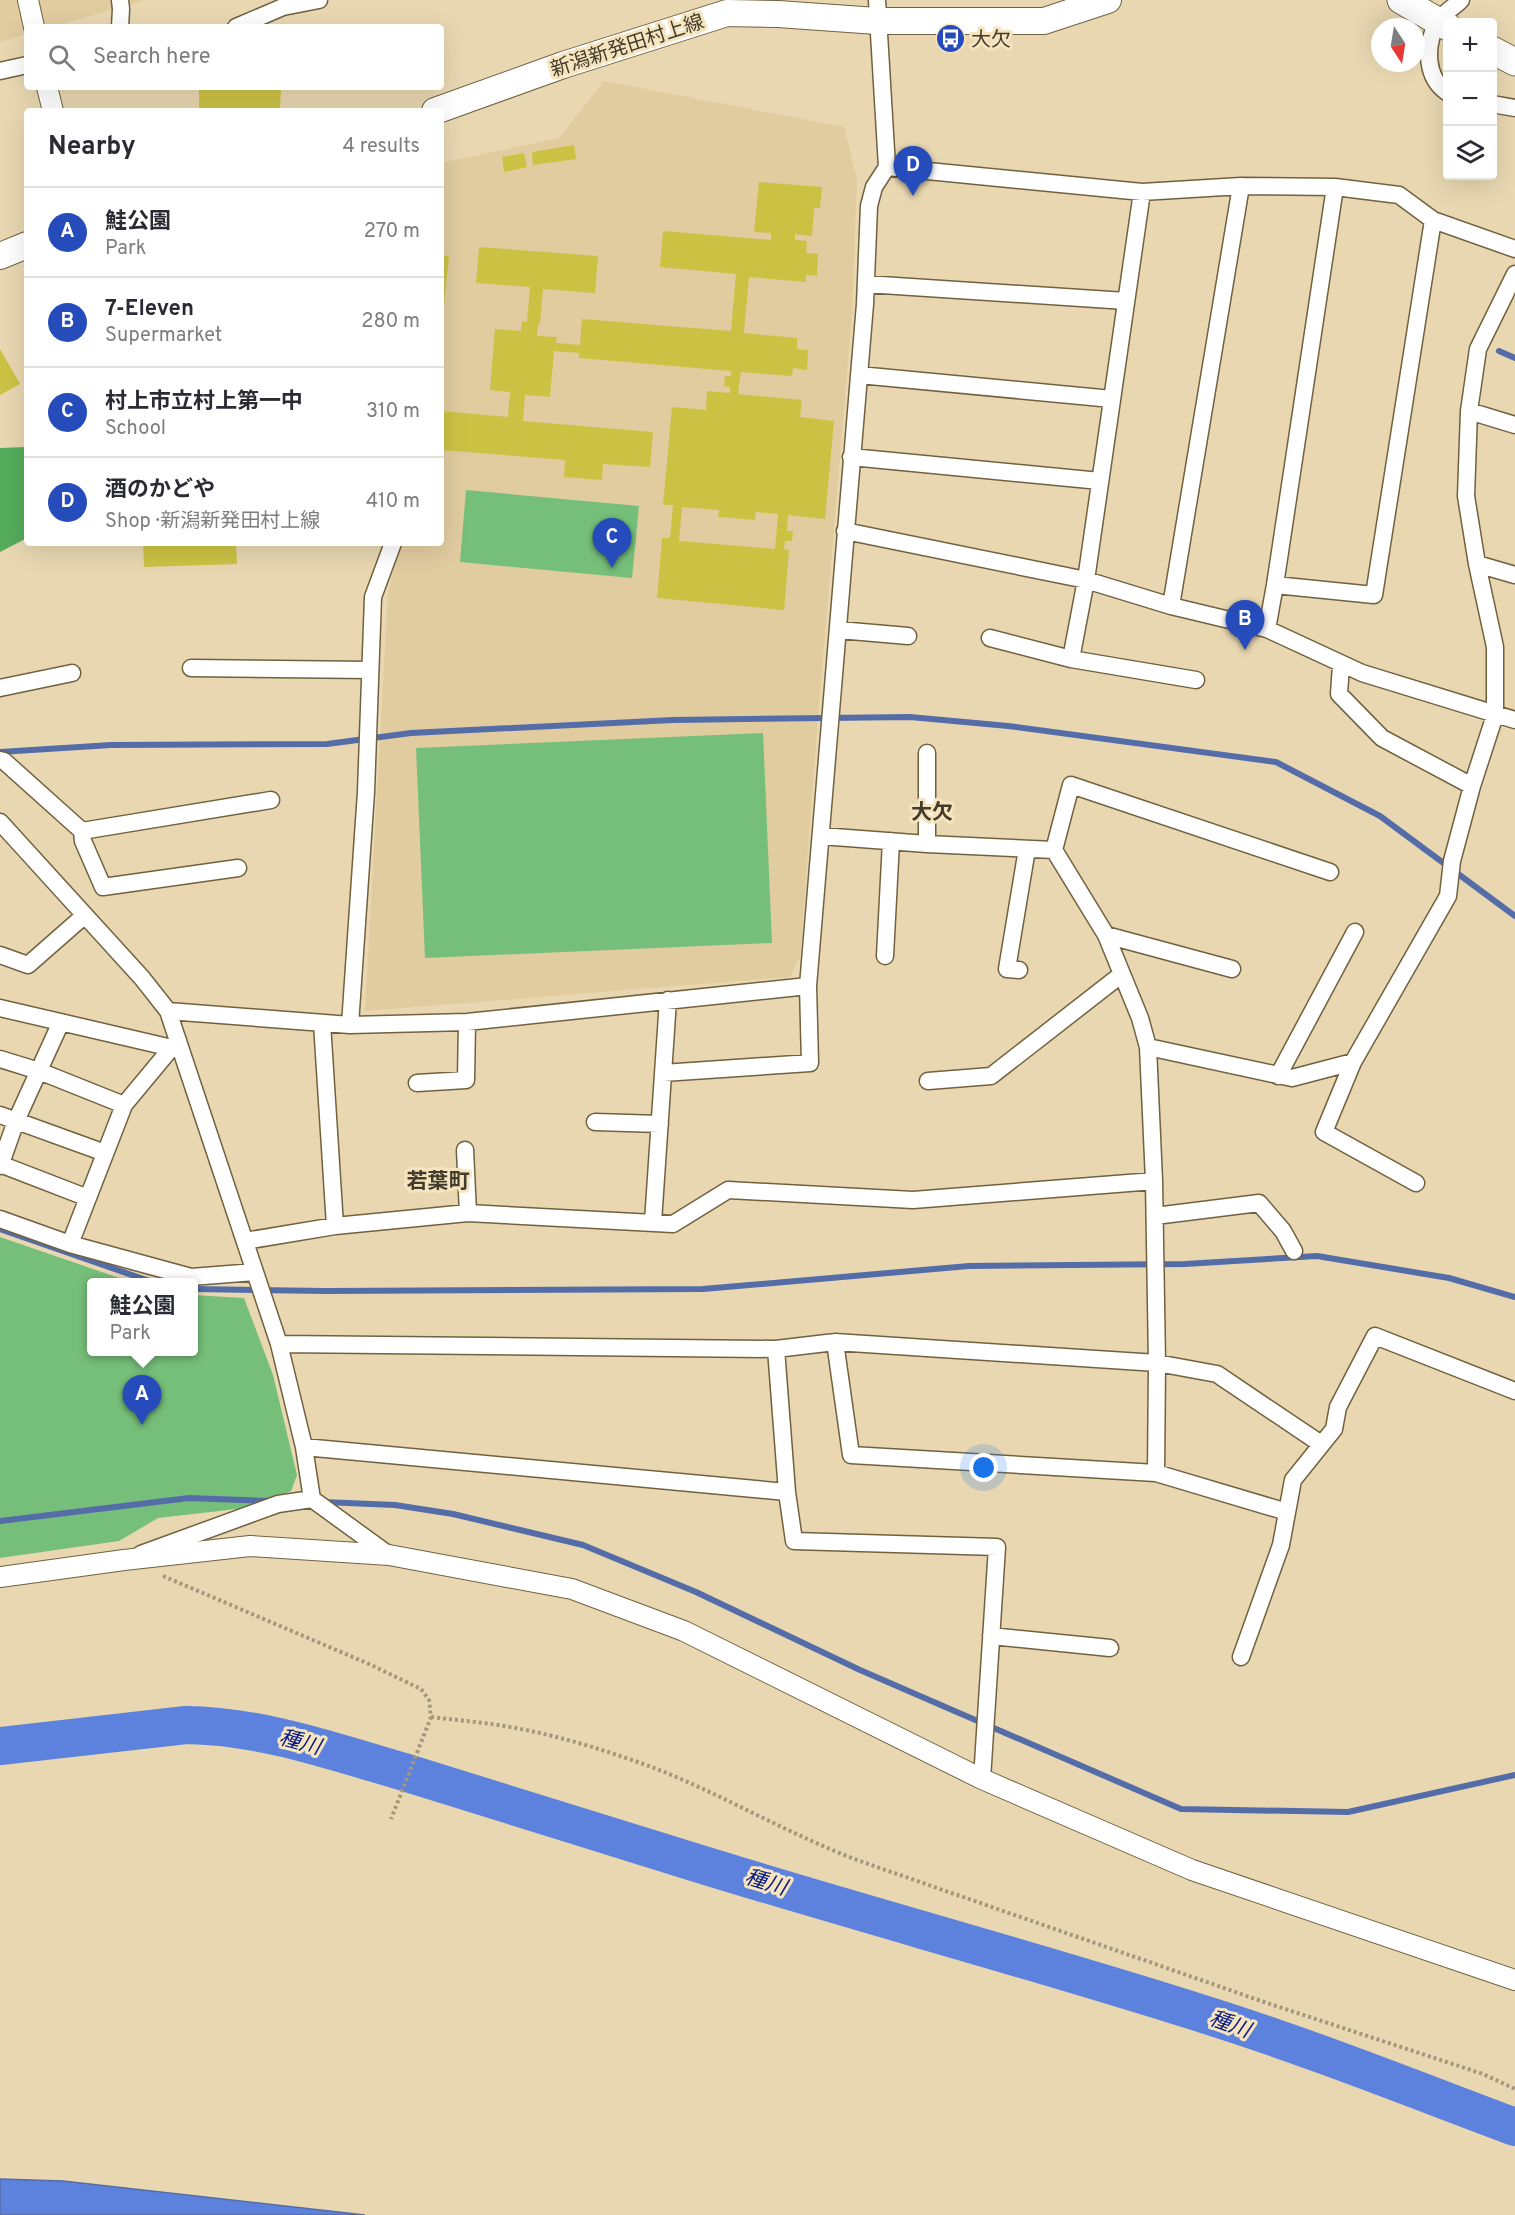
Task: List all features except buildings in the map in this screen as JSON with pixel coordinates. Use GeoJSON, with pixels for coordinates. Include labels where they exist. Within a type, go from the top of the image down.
{"type":"FeatureCollection","features":[{"type":"Feature","properties":{"kind":"highway"},"geometry":{"type":"LineString","coordinates":[[1401,0],[1443,24]]}},
{"type":"Feature","properties":{"kind":"highway"},"geometry":{"type":"LineString","coordinates":[[1497,53],[1515,62]]}},
{"type":"Feature","properties":{"kind":"main road","name":"新潟新発田村上線"},"geometry":{"type":"LineString","coordinates":[[443,108],[728,7],[778,14],[877,10],[1044,21],[1108,0]]}},
{"type":"Feature","properties":{"kind":"main road"},"geometry":{"type":"LineString","coordinates":[[0,256],[24,246]]}},
{"type":"Feature","properties":{"kind":"street"},"geometry":{"type":"LineString","coordinates":[[28,0],[33,24]]}},
{"type":"Feature","properties":{"kind":"street"},"geometry":{"type":"LineString","coordinates":[[120,0],[120,24]]}},
{"type":"Feature","properties":{"kind":"street"},"geometry":{"type":"LineString","coordinates":[[243,24],[283,7],[319,0]]}},
{"type":"Feature","properties":{"kind":"street"},"geometry":{"type":"LineString","coordinates":[[1448,18],[1461,0]]}},
{"type":"Feature","properties":{"kind":"street"},"geometry":{"type":"LineString","coordinates":[[663,1073],[810,1063],[808,986],[859,375],[869,206],[874,187],[887,167],[877,10]]}},
{"type":"Feature","properties":{"kind":"street"},"geometry":{"type":"LineString","coordinates":[[1443,24],[1429,49],[1430,72],[1443,90]]}},
{"type":"Feature","properties":{"kind":"street"},"geometry":{"type":"LineString","coordinates":[[0,70],[24,66]]}},
{"type":"Feature","properties":{"kind":"street"},"geometry":{"type":"LineString","coordinates":[[48,90],[51,108]]}},
{"type":"Feature","properties":{"kind":"street"},"geometry":{"type":"LineString","coordinates":[[1497,105],[1515,108]]}},
{"type":"Feature","properties":{"kind":"street"},"geometry":{"type":"LineString","coordinates":[[887,167],[1142,192],[1241,186],[1335,187],[1399,195],[1433,220],[1515,249]]}},
{"type":"Feature","properties":{"kind":"street"},"geometry":{"type":"LineString","coordinates":[[1171,606],[1241,186]]}},
{"type":"Feature","properties":{"kind":"street"},"geometry":{"type":"LineString","coordinates":[[1267,628],[1335,187]]}},
{"type":"Feature","properties":{"kind":"street"},"geometry":{"type":"LineString","coordinates":[[1071,659],[1086,580],[1142,192]]}},
{"type":"Feature","properties":{"kind":"street"},"geometry":{"type":"LineString","coordinates":[[1275,585],[1374,595],[1433,220]]}},
{"type":"Feature","properties":{"kind":"street"},"geometry":{"type":"LineString","coordinates":[[1416,1183],[1324,1132],[1353,1062],[1448,896],[1452,861],[1472,786],[1495,715],[1495,647],[1477,564],[1466,496],[1469,411],[1478,349],[1515,274]]}},
{"type":"Feature","properties":{"kind":"street"},"geometry":{"type":"LineString","coordinates":[[866,284],[1126,301]]}},
{"type":"Feature","properties":{"kind":"street"},"geometry":{"type":"LineString","coordinates":[[859,375],[1112,399]]}},
{"type":"Feature","properties":{"kind":"street"},"geometry":{"type":"LineString","coordinates":[[1469,411],[1515,425]]}},
{"type":"Feature","properties":{"kind":"street"},"geometry":{"type":"LineString","coordinates":[[852,457],[1100,482]]}},
{"type":"Feature","properties":{"kind":"street"},"geometry":{"type":"LineString","coordinates":[[845,531],[1086,580],[1171,606],[1267,628],[1362,674],[1515,720]]}},
{"type":"Feature","properties":{"kind":"street"},"geometry":{"type":"LineString","coordinates":[[350,1025],[366,792],[373,597],[392,546]]}},
{"type":"Feature","properties":{"kind":"street"},"geometry":{"type":"LineString","coordinates":[[1477,564],[1515,575]]}},
{"type":"Feature","properties":{"kind":"street"},"geometry":{"type":"LineString","coordinates":[[839,630],[908,636]]}},
{"type":"Feature","properties":{"kind":"street"},"geometry":{"type":"LineString","coordinates":[[990,638],[1071,659],[1196,680]]}},
{"type":"Feature","properties":{"kind":"street"},"geometry":{"type":"LineString","coordinates":[[1341,665],[1339,694],[1382,738],[1472,786]]}},
{"type":"Feature","properties":{"kind":"street"},"geometry":{"type":"LineString","coordinates":[[192,668],[370,670]]}},
{"type":"Feature","properties":{"kind":"street"},"geometry":{"type":"LineString","coordinates":[[0,688],[72,674]]}},
{"type":"Feature","properties":{"kind":"street"},"geometry":{"type":"LineString","coordinates":[[927,753],[927,844]]}},
{"type":"Feature","properties":{"kind":"street"},"geometry":{"type":"LineString","coordinates":[[0,760],[4,761],[82,831],[83,841],[103,887],[238,868]]}},
{"type":"Feature","properties":{"kind":"street"},"geometry":{"type":"LineString","coordinates":[[1156,1473],[1155,1216],[1148,1047],[1140,1018],[1106,935],[1054,850],[1071,785],[1330,872]]}},
{"type":"Feature","properties":{"kind":"street"},"geometry":{"type":"LineString","coordinates":[[82,831],[271,800]]}},
{"type":"Feature","properties":{"kind":"street"},"geometry":{"type":"LineString","coordinates":[[0,822],[142,978],[168,1011],[175,1044],[279,1344],[304,1447],[312,1499]]}},
{"type":"Feature","properties":{"kind":"street"},"geometry":{"type":"LineString","coordinates":[[821,836],[1054,850]]}},
{"type":"Feature","properties":{"kind":"street"},"geometry":{"type":"LineString","coordinates":[[885,957],[891,841]]}},
{"type":"Feature","properties":{"kind":"street"},"geometry":{"type":"LineString","coordinates":[[1018,970],[1007,969],[1027,849]]}},
{"type":"Feature","properties":{"kind":"street"},"geometry":{"type":"LineString","coordinates":[[0,955],[28,965],[85,915]]}},
{"type":"Feature","properties":{"kind":"street"},"geometry":{"type":"LineString","coordinates":[[1278,1076],[1355,932]]}},
{"type":"Feature","properties":{"kind":"street"},"geometry":{"type":"LineString","coordinates":[[1106,935],[1232,969]]}},
{"type":"Feature","properties":{"kind":"street"},"geometry":{"type":"LineString","coordinates":[[928,1081],[991,1076],[1122,974]]}},
{"type":"Feature","properties":{"kind":"street"},"geometry":{"type":"LineString","coordinates":[[168,1011],[350,1025],[467,1022],[808,986]]}},
{"type":"Feature","properties":{"kind":"street"},"geometry":{"type":"LineString","coordinates":[[653,1222],[668,1000]]}},
{"type":"Feature","properties":{"kind":"street"},"geometry":{"type":"LineString","coordinates":[[0,1008],[175,1044]]}},
{"type":"Feature","properties":{"kind":"street"},"geometry":{"type":"LineString","coordinates":[[61,1022],[16,1120],[0,1165],[88,1198]]}},
{"type":"Feature","properties":{"kind":"street"},"geometry":{"type":"LineString","coordinates":[[417,1083],[466,1080],[467,1022]]}},
{"type":"Feature","properties":{"kind":"street"},"geometry":{"type":"LineString","coordinates":[[322,1023],[335,1226]]}},
{"type":"Feature","properties":{"kind":"street"},"geometry":{"type":"LineString","coordinates":[[70,1244],[124,1105],[175,1044]]}},
{"type":"Feature","properties":{"kind":"street"},"geometry":{"type":"LineString","coordinates":[[1148,1047],[1292,1078],[1353,1062]]}},
{"type":"Feature","properties":{"kind":"street"},"geometry":{"type":"LineString","coordinates":[[0,1059],[39,1071],[124,1105]]}},
{"type":"Feature","properties":{"kind":"street"},"geometry":{"type":"LineString","coordinates":[[0,1115],[105,1153]]}},
{"type":"Feature","properties":{"kind":"street"},"geometry":{"type":"LineString","coordinates":[[595,1122],[660,1124]]}},
{"type":"Feature","properties":{"kind":"street"},"geometry":{"type":"LineString","coordinates":[[465,1150],[468,1213]]}},
{"type":"Feature","properties":{"kind":"street"},"geometry":{"type":"LineString","coordinates":[[245,1241],[335,1226],[468,1213],[673,1224],[728,1190],[913,1200],[1154,1181]]}},
{"type":"Feature","properties":{"kind":"street"},"geometry":{"type":"LineString","coordinates":[[1155,1216],[1259,1203],[1283,1231],[1294,1251]]}},
{"type":"Feature","properties":{"kind":"street"},"geometry":{"type":"LineString","coordinates":[[0,1219],[70,1244],[191,1278],[255,1272]]}},
{"type":"Feature","properties":{"kind":"street"},"geometry":{"type":"LineString","coordinates":[[1241,1657],[1281,1545],[1293,1480],[1334,1429],[1338,1407],[1375,1336],[1515,1391]]}},
{"type":"Feature","properties":{"kind":"street"},"geometry":{"type":"LineString","coordinates":[[835,1342],[851,1455],[1156,1473],[1287,1512]]}},
{"type":"Feature","properties":{"kind":"street"},"geometry":{"type":"LineString","coordinates":[[279,1344],[776,1349],[835,1342],[1157,1363],[1217,1374],[1321,1444]]}},
{"type":"Feature","properties":{"kind":"street"},"geometry":{"type":"LineString","coordinates":[[776,1349],[787,1492],[794,1541],[997,1547],[982,1779]]}},
{"type":"Feature","properties":{"kind":"street"},"geometry":{"type":"LineString","coordinates":[[304,1447],[787,1492]]}},
{"type":"Feature","properties":{"kind":"street"},"geometry":{"type":"LineString","coordinates":[[124,1560],[278,1504],[312,1499],[389,1555]]}},
{"type":"Feature","properties":{"kind":"street"},"geometry":{"type":"LineString","coordinates":[[0,1577],[250,1546],[389,1555],[572,1589],[684,1631],[982,1779],[1192,1870],[1515,1980]]}},
{"type":"Feature","properties":{"kind":"street"},"geometry":{"type":"LineString","coordinates":[[991,1636],[1110,1648]]}},
{"type":"Feature","properties":{"kind":"path"},"geometry":{"type":"LineString","coordinates":[[124,1560],[369,1664],[421,1689],[429,1700],[431,1717],[391,1819]]}},
{"type":"Feature","properties":{"kind":"path"},"geometry":{"type":"LineString","coordinates":[[431,1717],[505,1726],[596,1748],[650,1767],[716,1795],[819,1846],[1264,2002],[1483,2074],[1515,2089]]}},
{"type":"Feature","properties":{"kind":"shaded area"},"geometry":{"type":"Polygon","coordinates":[[[0,0],[144,0],[62,24],[24,24],[24,35],[0,42],[0,0]]]}},
{"type":"Feature","properties":{"kind":"shaded area"},"geometry":{"type":"Polygon","coordinates":[[[604,81],[844,127],[857,180],[852,315],[800,957],[790,977],[365,1011],[388,593],[399,546],[444,546],[444,162],[559,138],[604,81]]]}},
{"type":"Feature","properties":{"kind":"green space"},"geometry":{"type":"Polygon","coordinates":[[[24,447],[24,540],[0,552],[0,448],[24,447]]]}},
{"type":"Feature","properties":{"kind":"green space"},"geometry":{"type":"Polygon","coordinates":[[[466,490],[639,506],[632,578],[460,562],[466,490]]]}},
{"type":"Feature","properties":{"kind":"green space"},"geometry":{"type":"Polygon","coordinates":[[[763,733],[772,943],[425,958],[416,748],[763,733]]]}},
{"type":"Feature","properties":{"kind":"green space"},"geometry":{"type":"Polygon","coordinates":[[[0,1237],[119,1278],[87,1278],[87,1356],[198,1356],[198,1295],[244,1298],[273,1375],[297,1475],[291,1491],[254,1507],[158,1518],[119,1541],[0,1558],[0,1237]]]}},
{"type":"Feature","properties":{"kind":"water"},"geometry":{"type":"Polygon","coordinates":[[[0,2179],[63,2181],[365,2215],[0,2215],[0,2179]]]}},
{"type":"Feature","properties":{"kind":"waterway"},"geometry":{"type":"LineString","coordinates":[[1499,351],[1515,358]]}},
{"type":"Feature","properties":{"kind":"waterway"},"geometry":{"type":"LineString","coordinates":[[0,752],[111,745],[327,744],[411,733],[673,720],[910,717],[1008,726],[1276,762],[1380,816],[1515,916]]}},
{"type":"Feature","properties":{"kind":"waterway"},"geometry":{"type":"LineString","coordinates":[[0,1229],[141,1278]]}},
{"type":"Feature","properties":{"kind":"waterway"},"geometry":{"type":"LineString","coordinates":[[198,1289],[326,1291],[703,1289],[969,1266],[1185,1264],[1317,1256],[1449,1278],[1515,1297]]}},
{"type":"Feature","properties":{"kind":"waterway"},"geometry":{"type":"LineString","coordinates":[[0,1521],[189,1498],[271,1501]]}},
{"type":"Feature","properties":{"kind":"waterway"},"geometry":{"type":"LineString","coordinates":[[323,1502],[395,1505],[453,1514],[583,1545],[696,1592],[860,1670],[1181,1809],[1348,1812],[1515,1775]]}},
{"type":"Feature","properties":{"kind":"waterway","name":"種川"},"geometry":{"type":"LineString","coordinates":[[0,1746],[186,1725],[242,1730],[296,1741],[1200,2013],[1319,2053],[1515,2127]]}},
{"type":"Feature","properties":{"kind":"place","name":"大欠"},"geometry":{"type":"Point","coordinates":[950,39]}},
{"type":"Feature","properties":{"kind":"place","name":"酒のかどや"},"geometry":{"type":"Point","coordinates":[913,196]}},
{"type":"Feature","properties":{"kind":"place","name":"村上市立村上第一中"},"geometry":{"type":"Point","coordinates":[612,568]}},
{"type":"Feature","properties":{"kind":"place","name":"7-Eleven"},"geometry":{"type":"Point","coordinates":[1245,650]}},
{"type":"Feature","properties":{"kind":"place","name":"鮭公園"},"geometry":{"type":"Point","coordinates":[142,1425]}},
{"type":"Feature","properties":{"kind":"district","name":"大欠"},"geometry":{"type":"Point","coordinates":[932,812]}},
{"type":"Feature","properties":{"kind":"district","name":"若葉町"},"geometry":{"type":"Point","coordinates":[438,1181]}}]}
